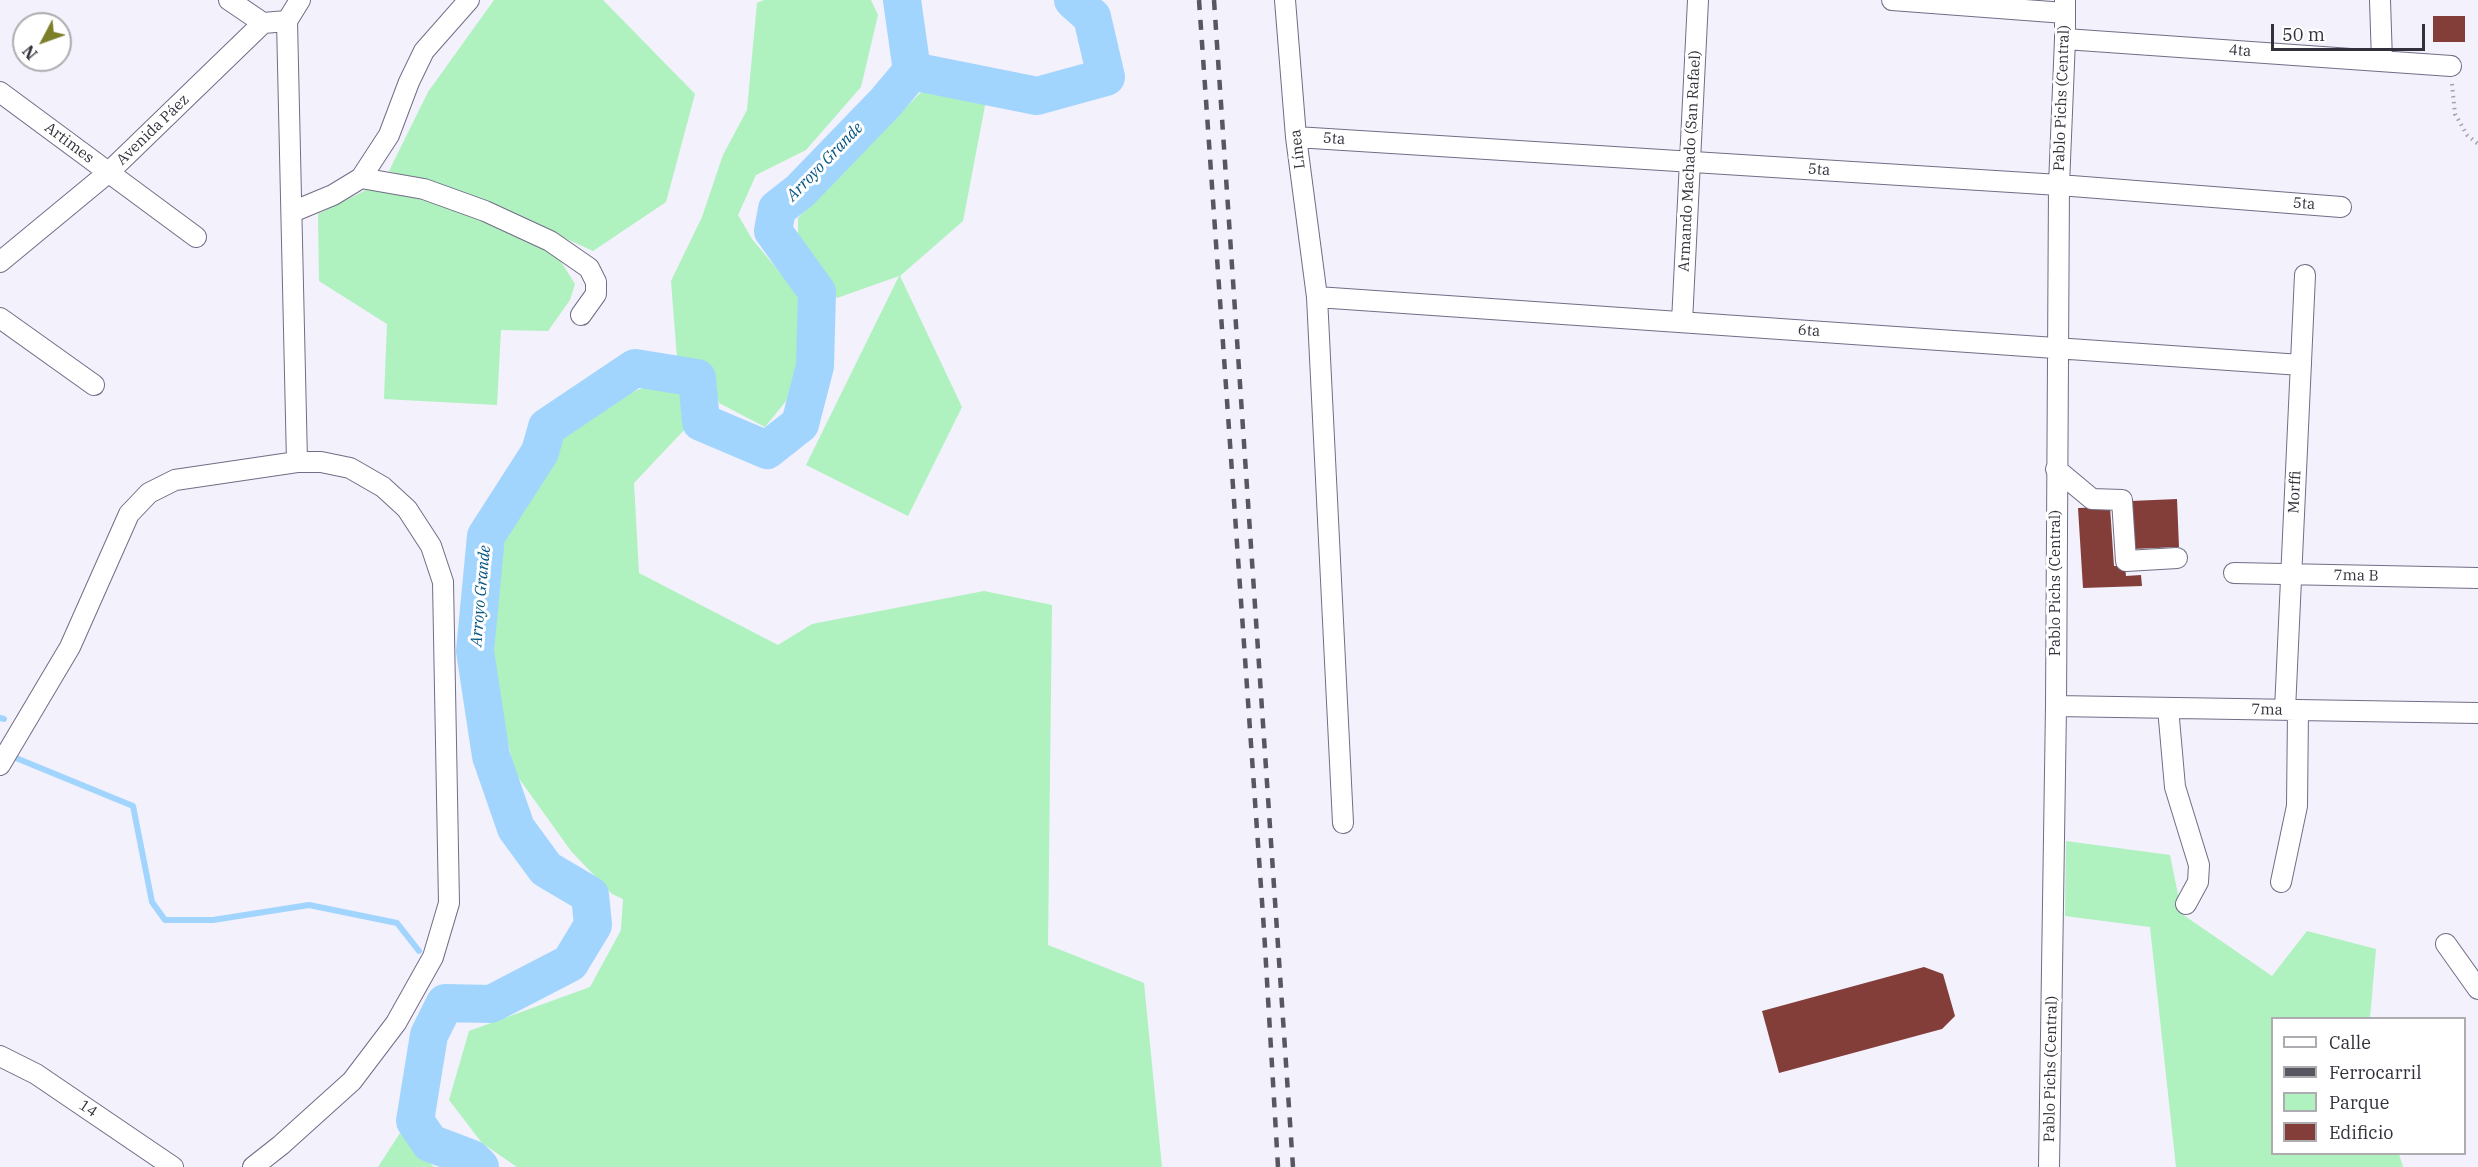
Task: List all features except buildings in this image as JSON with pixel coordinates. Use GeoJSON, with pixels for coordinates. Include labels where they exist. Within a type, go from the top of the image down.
{"type":"FeatureCollection","features":[{"type":"Feature","properties":{"kind":"street"},"geometry":{"type":"LineString","coordinates":[[229,0],[263,23],[287,21]]}},
{"type":"Feature","properties":{"kind":"street"},"geometry":{"type":"LineString","coordinates":[[297,462],[287,21],[300,0]]}},
{"type":"Feature","properties":{"kind":"street"},"geometry":{"type":"LineString","coordinates":[[292,212],[333,195],[361,178],[389,135],[409,82],[424,51],[469,0]]}},
{"type":"Feature","properties":{"kind":"street","name":"Línea"},"geometry":{"type":"LineString","coordinates":[[1285,0],[1296,137],[1317,297],[1343,823]]}},
{"type":"Feature","properties":{"kind":"street","name":"Armando Machado (San Rafael)"},"geometry":{"type":"LineString","coordinates":[[1682,322],[1698,0]]}},
{"type":"Feature","properties":{"kind":"street"},"geometry":{"type":"LineString","coordinates":[[1892,0],[2065,7]]}},
{"type":"Feature","properties":{"kind":"street"},"geometry":{"type":"LineString","coordinates":[[2380,0],[2382,61]]}},
{"type":"Feature","properties":{"kind":"street","name":"Pablo Pichs (Central)"},"geometry":{"type":"LineString","coordinates":[[2049,1167],[2056,706],[2056,469],[2060,348],[2059,185],[2065,7]]}},
{"type":"Feature","properties":{"kind":"street","name":"Avenida Páez"},"geometry":{"type":"LineString","coordinates":[[0,262],[109,172],[263,23]]}},
{"type":"Feature","properties":{"kind":"street","name":"4ta"},"geometry":{"type":"LineString","coordinates":[[2065,39],[2451,66]]}},
{"type":"Feature","properties":{"kind":"street","name":"Artimes"},"geometry":{"type":"LineString","coordinates":[[0,92],[196,237]]}},
{"type":"Feature","properties":{"kind":"street","name":"5ta"},"geometry":{"type":"LineString","coordinates":[[1296,137],[2059,185],[2342,207]]}},
{"type":"Feature","properties":{"kind":"street"},"geometry":{"type":"LineString","coordinates":[[361,178],[424,189],[485,211],[550,242],[589,268],[596,282],[596,294],[582,315]]}},
{"type":"Feature","properties":{"kind":"street","name":"Morffi"},"geometry":{"type":"LineString","coordinates":[[2281,882],[2297,806],[2292,710],[2291,574],[2305,275]]}},
{"type":"Feature","properties":{"kind":"street","name":"6ta"},"geometry":{"type":"LineString","coordinates":[[1317,297],[2301,365]]}},
{"type":"Feature","properties":{"kind":"street"},"geometry":{"type":"LineString","coordinates":[[0,318],[94,385]]}},
{"type":"Feature","properties":{"kind":"street"},"geometry":{"type":"LineString","coordinates":[[0,765],[70,647],[129,514],[149,493],[175,480],[297,462],[321,462],[350,468],[383,488],[407,509],[432,546],[443,582],[449,903],[433,957],[396,1023],[352,1081],[253,1167]]}},
{"type":"Feature","properties":{"kind":"street"},"geometry":{"type":"LineString","coordinates":[[2056,469],[2092,499],[2121,500],[2126,561],[2177,558]]}},
{"type":"Feature","properties":{"kind":"street","name":"7ma B"},"geometry":{"type":"LineString","coordinates":[[2234,573],[2478,578]]}},
{"type":"Feature","properties":{"kind":"street","name":"7ma"},"geometry":{"type":"LineString","coordinates":[[2056,706],[2478,713]]}},
{"type":"Feature","properties":{"kind":"street"},"geometry":{"type":"LineString","coordinates":[[2168,708],[2175,787],[2199,865],[2198,882],[2186,904]]}},
{"type":"Feature","properties":{"kind":"street"},"geometry":{"type":"LineString","coordinates":[[2446,944],[2478,989]]}},
{"type":"Feature","properties":{"kind":"street","name":"14"},"geometry":{"type":"LineString","coordinates":[[0,1056],[36,1074],[173,1167]]}},
{"type":"Feature","properties":{"kind":"path"},"geometry":{"type":"LineString","coordinates":[[2451,66],[2455,114],[2467,135],[2478,144]]}},
{"type":"Feature","properties":{"kind":"green space"},"geometry":{"type":"Polygon","coordinates":[[[494,0],[603,0],[695,94],[666,202],[593,251],[467,193],[389,171],[428,92],[494,0]]]}},
{"type":"Feature","properties":{"kind":"green space"},"geometry":{"type":"Polygon","coordinates":[[[764,0],[871,0],[878,15],[861,87],[806,150],[756,175],[738,215],[752,239],[798,294],[803,346],[791,395],[765,427],[719,403],[711,373],[677,358],[671,281],[702,217],[723,155],[747,110],[757,3],[764,0]]]}},
{"type":"Feature","properties":{"kind":"green space"},"geometry":{"type":"Polygon","coordinates":[[[927,86],[987,95],[963,221],[900,276],[962,407],[908,516],[806,465],[899,276],[837,298],[798,245],[798,218],[927,86]]]}},
{"type":"Feature","properties":{"kind":"green space"},"geometry":{"type":"Polygon","coordinates":[[[368,189],[426,200],[511,232],[558,257],[575,284],[570,300],[548,331],[501,330],[497,405],[384,399],[387,324],[319,281],[318,214],[368,189]]]}},
{"type":"Feature","properties":{"kind":"green space"},"geometry":{"type":"Polygon","coordinates":[[[645,387],[690,387],[686,428],[634,483],[639,573],[778,645],[812,624],[984,591],[1052,605],[1048,945],[1144,983],[1162,1167],[517,1167],[482,1143],[449,1100],[469,1031],[590,987],[621,930],[623,899],[612,894],[571,851],[515,773],[494,681],[490,626],[499,537],[543,463],[583,412],[645,387]]]}},
{"type":"Feature","properties":{"kind":"green space"},"geometry":{"type":"Polygon","coordinates":[[[2066,841],[2170,855],[2182,914],[2272,976],[2307,931],[2376,949],[2370,1017],[2271,1017],[2271,1155],[2399,1155],[2403,1167],[2176,1167],[2150,927],[2065,916],[2066,841]]]}},
{"type":"Feature","properties":{"kind":"green space"},"geometry":{"type":"Polygon","coordinates":[[[400,1133],[434,1167],[378,1167],[400,1133]]]}},
{"type":"Feature","properties":{"kind":"waterway","name":"Arroyo Grande"},"geometry":{"type":"LineString","coordinates":[[480,1167],[472,1159],[430,1143],[415,1121],[429,1035],[445,1003],[491,1004],[570,963],[593,925],[590,895],[546,869],[516,828],[491,756],[475,651],[486,536],[540,452],[547,427],[635,368],[697,378],[701,422],[767,450],[800,424],[815,366],[817,292],[773,231],[777,209],[800,191],[886,102],[912,71],[902,0]]}},
{"type":"Feature","properties":{"kind":"waterway","name":"Arroyo Grande"},"geometry":{"type":"LineString","coordinates":[[912,71],[1037,96],[1106,77],[1092,17],[1073,0]]}},
{"type":"Feature","properties":{"kind":"waterway"},"geometry":{"type":"LineString","coordinates":[[0,718],[4,719]]}},
{"type":"Feature","properties":{"kind":"waterway"},"geometry":{"type":"LineString","coordinates":[[16,758],[133,806],[152,902],[165,920],[213,920],[309,905],[397,923],[419,951]]}},
{"type":"Feature","properties":{"kind":"railway"},"geometry":{"type":"LineString","coordinates":[[1199,0],[1264,930],[1278,1167]]}},
{"type":"Feature","properties":{"kind":"railway"},"geometry":{"type":"LineString","coordinates":[[1214,0],[1293,1167]]}}]}
